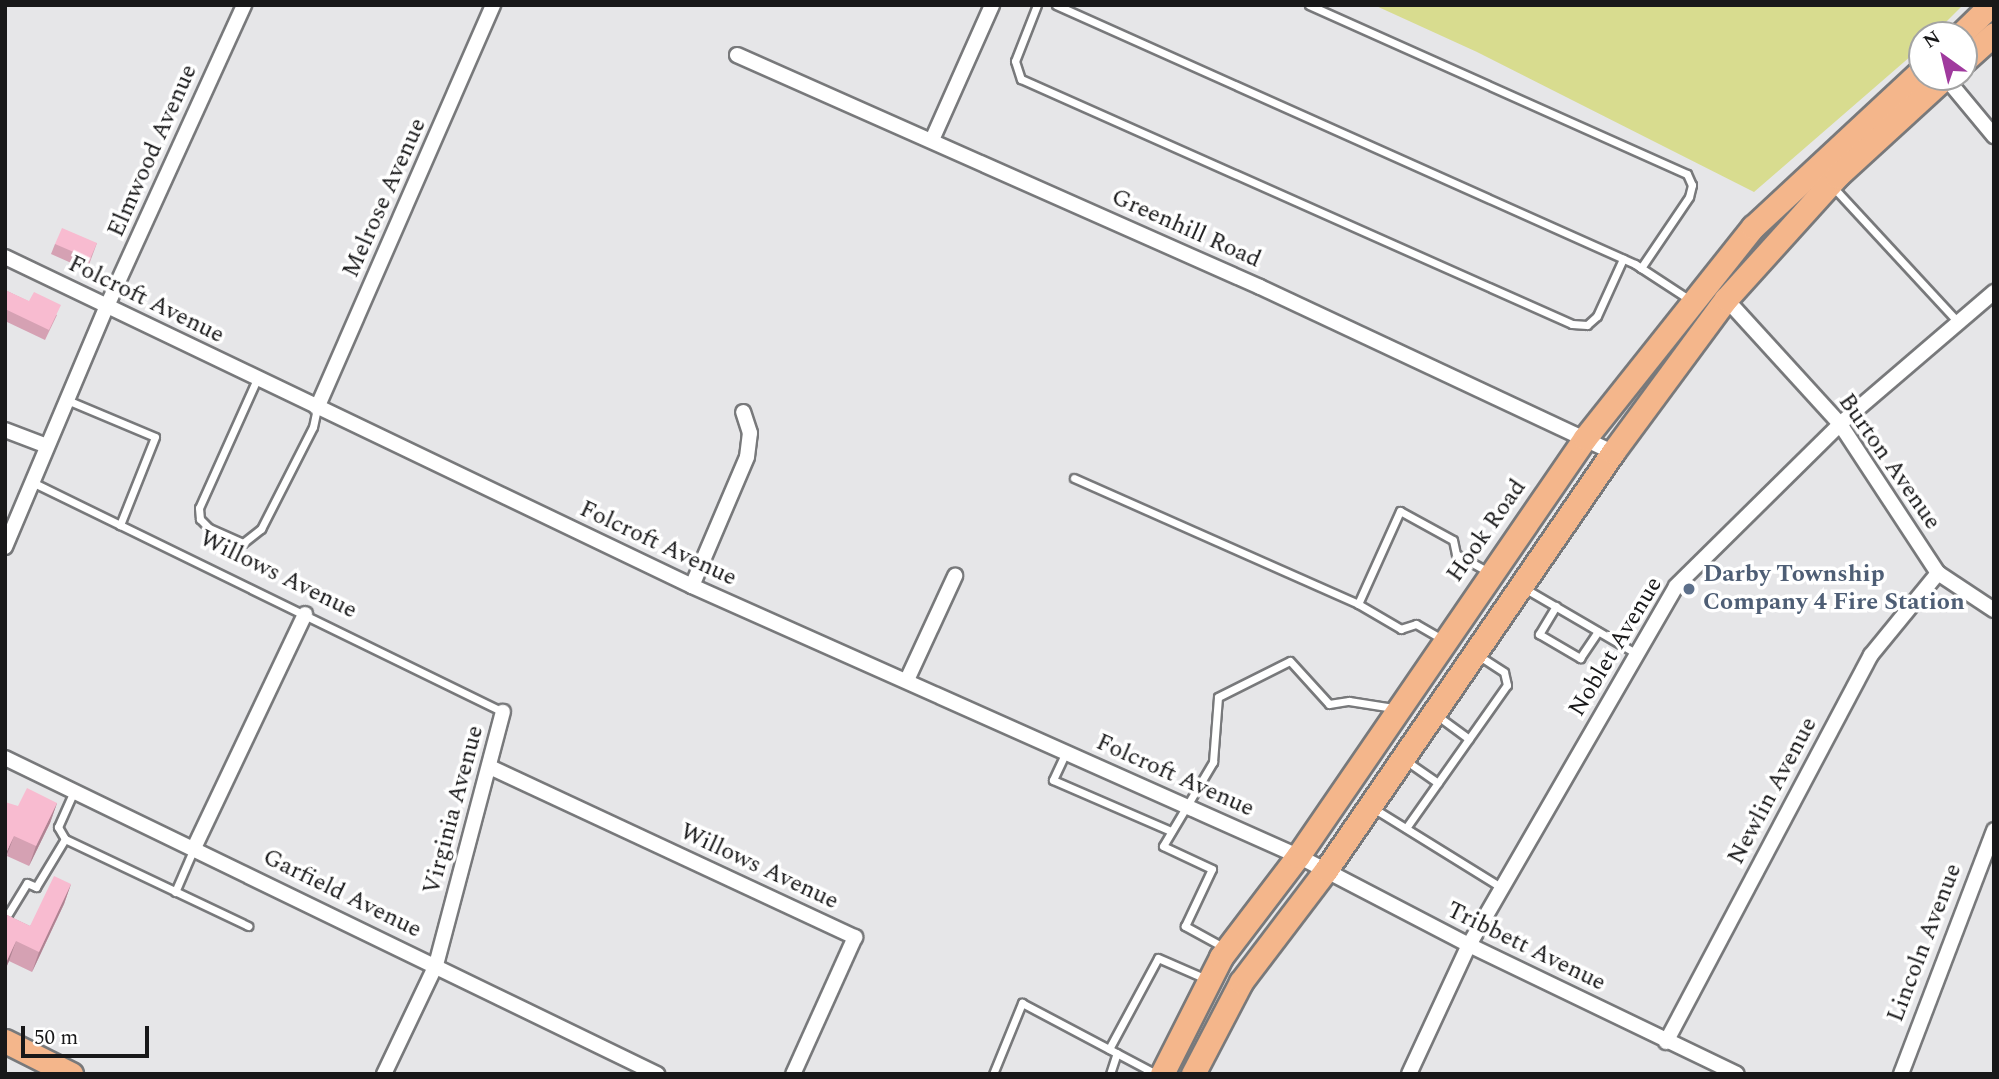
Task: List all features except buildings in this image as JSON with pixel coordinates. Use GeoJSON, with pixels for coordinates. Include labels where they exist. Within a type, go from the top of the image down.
{"type":"FeatureCollection","features":[{"type":"Feature","properties":{"kind":"main road"},"geometry":{"type":"LineString","coordinates":[[1974,21],[1991,5]]}},
{"type":"Feature","properties":{"kind":"main road"},"geometry":{"type":"LineString","coordinates":[[1978,48],[1994,34]]}},
{"type":"Feature","properties":{"kind":"main road","name":"Hook Road"},"geometry":{"type":"LineString","coordinates":[[1162,1074],[1208,980],[1227,948],[1298,856],[1443,640],[1585,438],[1692,301],[1796,182],[1908,82]]}},
{"type":"Feature","properties":{"kind":"main road"},"geometry":{"type":"LineString","coordinates":[[1193,1074],[1241,982],[1326,870],[1473,653],[1614,452],[1726,299],[1830,183],[1930,91]]}},
{"type":"Feature","properties":{"kind":"main road"},"geometry":{"type":"LineString","coordinates":[[5,1041],[71,1074]]}},
{"type":"Feature","properties":{"kind":"street","name":"Elmwood Avenue"},"geometry":{"type":"LineString","coordinates":[[5,547],[107,306],[244,5]]}},
{"type":"Feature","properties":{"kind":"street","name":"Melrose Avenue"},"geometry":{"type":"LineString","coordinates":[[317,408],[494,5]]}},
{"type":"Feature","properties":{"kind":"street"},"geometry":{"type":"LineString","coordinates":[[932,140],[992,5]]}},
{"type":"Feature","properties":{"kind":"street","name":"Greenhill Road"},"geometry":{"type":"LineString","coordinates":[[737,55],[932,140],[1614,452]]}},
{"type":"Feature","properties":{"kind":"street"},"geometry":{"type":"LineString","coordinates":[[1957,91],[1994,136]]}},
{"type":"Feature","properties":{"kind":"street","name":"Folcroft Avenue"},"geometry":{"type":"LineString","coordinates":[[5,257],[692,586],[1298,856]]}},
{"type":"Feature","properties":{"kind":"street","name":"Noblet Avenue"},"geometry":{"type":"LineString","coordinates":[[1409,1074],[1469,946],[1676,586],[1840,424],[1994,292]]}},
{"type":"Feature","properties":{"kind":"street","name":"Burton Avenue"},"geometry":{"type":"LineString","coordinates":[[1726,299],[1840,424],[1938,573],[1994,610]]}},
{"type":"Feature","properties":{"kind":"street"},"geometry":{"type":"LineString","coordinates":[[692,586],[749,450],[750,433],[743,412]]}},
{"type":"Feature","properties":{"kind":"street"},"geometry":{"type":"LineString","coordinates":[[5,430],[47,446]]}},
{"type":"Feature","properties":{"kind":"street","name":"Newlin Avenue"},"geometry":{"type":"LineString","coordinates":[[1667,1042],[1871,655],[1938,573]]}},
{"type":"Feature","properties":{"kind":"street"},"geometry":{"type":"LineString","coordinates":[[907,680],[954,576]]}},
{"type":"Feature","properties":{"kind":"street"},"geometry":{"type":"LineString","coordinates":[[194,848],[305,614]]}},
{"type":"Feature","properties":{"kind":"street","name":"Virginia Avenue"},"geometry":{"type":"LineString","coordinates":[[384,1074],[436,965],[503,712]]}},
{"type":"Feature","properties":{"kind":"street","name":"Garfield Avenue"},"geometry":{"type":"LineString","coordinates":[[5,758],[657,1074]]}},
{"type":"Feature","properties":{"kind":"street","name":"Willows Avenue"},"geometry":{"type":"LineString","coordinates":[[490,767],[855,937],[793,1074]]}},
{"type":"Feature","properties":{"kind":"street","name":"Lincoln Avenue"},"geometry":{"type":"LineString","coordinates":[[1901,1074],[1994,830]]}},
{"type":"Feature","properties":{"kind":"street","name":"Tribbett Avenue"},"geometry":{"type":"LineString","coordinates":[[1298,856],[1469,946],[1737,1074]]}},
{"type":"Feature","properties":{"kind":"lane"},"geometry":{"type":"LineString","coordinates":[[1037,5],[1015,61],[1014,71],[1021,79],[1572,324],[1587,325],[1597,316],[1623,259]]}},
{"type":"Feature","properties":{"kind":"lane"},"geometry":{"type":"LineString","coordinates":[[1056,5],[1623,259],[1692,301]]}},
{"type":"Feature","properties":{"kind":"lane"},"geometry":{"type":"LineString","coordinates":[[1309,5],[1687,174],[1692,185],[1689,197],[1641,268]]}},
{"type":"Feature","properties":{"kind":"lane"},"geometry":{"type":"LineString","coordinates":[[1830,183],[1959,323]]}},
{"type":"Feature","properties":{"kind":"lane"},"geometry":{"type":"LineString","coordinates":[[257,379],[200,508],[200,519],[209,528],[243,543],[261,528],[313,427],[317,408]]}},
{"type":"Feature","properties":{"kind":"lane"},"geometry":{"type":"LineString","coordinates":[[66,400],[155,437],[120,525]]}},
{"type":"Feature","properties":{"kind":"lane"},"geometry":{"type":"LineString","coordinates":[[1074,478],[1357,604],[1401,629],[1416,624],[1443,640]]}},
{"type":"Feature","properties":{"kind":"lane","name":"Willows Avenue"},"geometry":{"type":"LineString","coordinates":[[32,482],[503,712]]}},
{"type":"Feature","properties":{"kind":"lane"},"geometry":{"type":"LineString","coordinates":[[1357,604],[1400,511],[1453,540],[1456,554],[1490,572]]}},
{"type":"Feature","properties":{"kind":"lane"},"geometry":{"type":"LineString","coordinates":[[1520,586],[1637,654]]}},
{"type":"Feature","properties":{"kind":"lane"},"geometry":{"type":"LineString","coordinates":[[1556,606],[1539,634],[1580,658],[1598,631]]}},
{"type":"Feature","properties":{"kind":"lane"},"geometry":{"type":"LineString","coordinates":[[1406,828],[1507,679],[1504,672],[1473,653]]}},
{"type":"Feature","properties":{"kind":"lane"},"geometry":{"type":"LineString","coordinates":[[1227,948],[1185,926],[1212,869],[1163,846],[1184,805],[1213,762],[1218,697],[1290,660],[1329,704],[1349,701],[1397,708]]}},
{"type":"Feature","properties":{"kind":"lane"},"geometry":{"type":"LineString","coordinates":[[1432,712],[1469,738]]}},
{"type":"Feature","properties":{"kind":"lane"},"geometry":{"type":"LineString","coordinates":[[1066,752],[1054,780],[1171,831]]}},
{"type":"Feature","properties":{"kind":"lane"},"geometry":{"type":"LineString","coordinates":[[1401,758],[1438,783]]}},
{"type":"Feature","properties":{"kind":"lane"},"geometry":{"type":"LineString","coordinates":[[74,791],[58,827],[65,839],[248,926]]}},
{"type":"Feature","properties":{"kind":"lane"},"geometry":{"type":"LineString","coordinates":[[1369,806],[1502,888]]}},
{"type":"Feature","properties":{"kind":"lane"},"geometry":{"type":"LineString","coordinates":[[5,919],[27,883],[36,887],[65,839]]}},
{"type":"Feature","properties":{"kind":"lane"},"geometry":{"type":"LineString","coordinates":[[175,892],[194,848]]}},
{"type":"Feature","properties":{"kind":"lane"},"geometry":{"type":"LineString","coordinates":[[1109,1049],[1158,958],[1208,980]]}},
{"type":"Feature","properties":{"kind":"lane"},"geometry":{"type":"LineString","coordinates":[[993,1074],[1022,1003],[1156,1074]]}},
{"type":"Feature","properties":{"kind":"lane"},"geometry":{"type":"LineString","coordinates":[[1110,1074],[1117,1053]]}},
{"type":"Feature","properties":{"kind":"green space"},"geometry":{"type":"Polygon","coordinates":[[[1374,5],[1963,5],[1947,21],[1908,21],[1908,59],[1754,192],[1477,52],[1374,5]]]}},
{"type":"Feature","properties":{"kind":"place","name":"Darby Township Company 4 Fire Station"},"geometry":{"type":"Point","coordinates":[1689,589]}}]}
